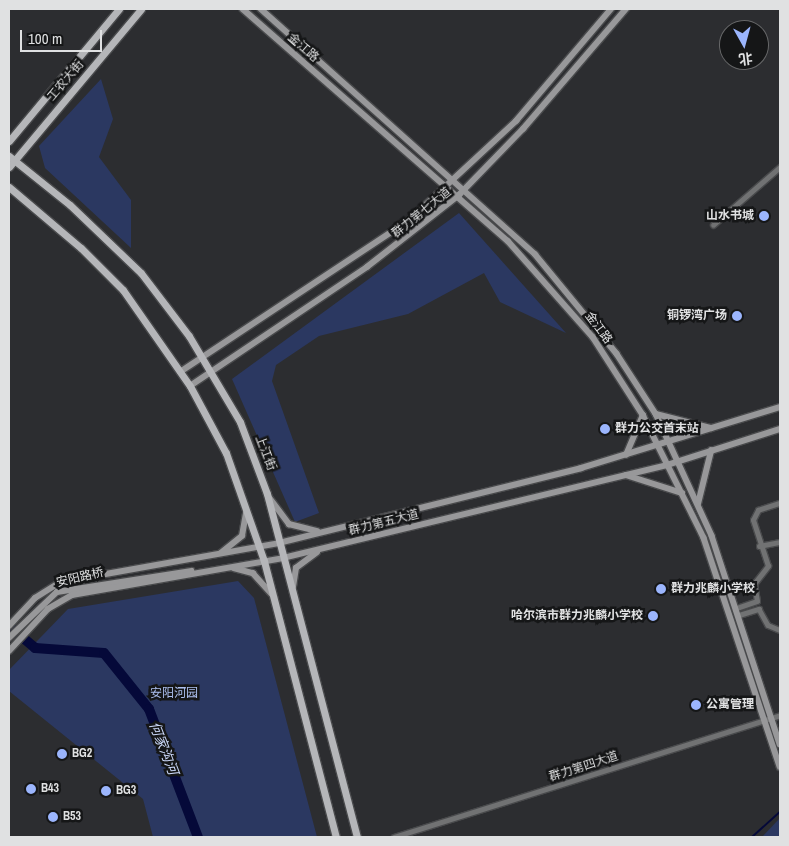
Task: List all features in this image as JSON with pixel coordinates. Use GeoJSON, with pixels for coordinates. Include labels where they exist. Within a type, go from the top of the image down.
{"type":"FeatureCollection","features":[{"type":"Feature","properties":{"kind":"main road","name":"工农大街"},"geometry":{"type":"LineString","coordinates":[[9,142],[119,9]]}},
{"type":"Feature","properties":{"kind":"main road","name":"工农大街"},"geometry":{"type":"LineString","coordinates":[[9,167],[11,158],[140,9]]}},
{"type":"Feature","properties":{"kind":"main road","name":"金江路"},"geometry":{"type":"LineString","coordinates":[[243,9],[459,196],[532,264],[567,304],[643,415],[682,494],[716,567],[769,719],[780,744]]}},
{"type":"Feature","properties":{"kind":"main road","name":"金江路"},"geometry":{"type":"LineString","coordinates":[[261,9],[465,189],[580,305],[656,414],[680,461],[698,504],[737,608],[769,719],[780,767]]}},
{"type":"Feature","properties":{"kind":"main road","name":"群力第七大道"},"geometry":{"type":"LineString","coordinates":[[180,372],[400,228],[455,181],[516,120],[611,9]]}},
{"type":"Feature","properties":{"kind":"main road","name":"群力第七大道"},"geometry":{"type":"LineString","coordinates":[[190,386],[367,267],[459,196],[626,9]]}},
{"type":"Feature","properties":{"kind":"main road","name":"上江街"},"geometry":{"type":"LineString","coordinates":[[11,158],[70,205],[141,273],[203,358],[240,422],[267,494],[282,558],[357,837]]}},
{"type":"Feature","properties":{"kind":"main road"},"geometry":{"type":"LineString","coordinates":[[9,187],[81,248],[123,290],[190,386],[226,452],[246,503],[260,547],[336,837]]}},
{"type":"Feature","properties":{"kind":"main road","name":"群力第五大道"},"geometry":{"type":"LineString","coordinates":[[9,626],[28,605],[60,582],[279,543],[626,455],[780,408]]}},
{"type":"Feature","properties":{"kind":"main road"},"geometry":{"type":"LineString","coordinates":[[656,414],[713,429]]}},
{"type":"Feature","properties":{"kind":"main road"},"geometry":{"type":"LineString","coordinates":[[626,455],[643,415]]}},
{"type":"Feature","properties":{"kind":"main road","name":"群力第五大道"},"geometry":{"type":"LineString","coordinates":[[9,652],[39,617],[72,595],[282,558],[325,548],[680,461],[780,429]]}},
{"type":"Feature","properties":{"kind":"main road"},"geometry":{"type":"LineString","coordinates":[[698,504],[711,452]]}},
{"type":"Feature","properties":{"kind":"main road"},"geometry":{"type":"LineString","coordinates":[[626,475],[682,494]]}},
{"type":"Feature","properties":{"kind":"main road"},"geometry":{"type":"LineString","coordinates":[[267,494],[289,524],[324,532]]}},
{"type":"Feature","properties":{"kind":"main road"},"geometry":{"type":"LineString","coordinates":[[219,554],[242,536],[246,503]]}},
{"type":"Feature","properties":{"kind":"main road"},"geometry":{"type":"LineString","coordinates":[[292,594],[296,568],[325,548]]}},
{"type":"Feature","properties":{"kind":"main road"},"geometry":{"type":"LineString","coordinates":[[230,567],[253,573],[273,596]]}},
{"type":"Feature","properties":{"kind":"main road","name":"安阳路桥"},"geometry":{"type":"LineString","coordinates":[[9,638],[57,592],[173,571],[208,571]]}},
{"type":"Feature","properties":{"kind":"street"},"geometry":{"type":"LineString","coordinates":[[713,225],[780,167]]}},
{"type":"Feature","properties":{"kind":"street"},"geometry":{"type":"LineString","coordinates":[[737,608],[757,601],[754,584],[768,566],[759,546],[753,520],[758,510],[780,503]]}},
{"type":"Feature","properties":{"kind":"street"},"geometry":{"type":"LineString","coordinates":[[759,546],[780,542]]}},
{"type":"Feature","properties":{"kind":"street"},"geometry":{"type":"LineString","coordinates":[[739,616],[759,609],[768,625],[780,630]]}},
{"type":"Feature","properties":{"kind":"street","name":"群力第四大道"},"geometry":{"type":"LineString","coordinates":[[394,837],[780,715]]}},
{"type":"Feature","properties":{"kind":"green space"},"geometry":{"type":"Polygon","coordinates":[[[101,79],[113,119],[99,157],[131,200],[131,248],[45,168],[39,146],[101,79]]]}},
{"type":"Feature","properties":{"kind":"green space"},"geometry":{"type":"Polygon","coordinates":[[[459,213],[566,333],[500,302],[484,273],[408,314],[319,336],[276,365],[272,381],[319,513],[295,522],[232,379],[459,213]]]}},
{"type":"Feature","properties":{"kind":"green space","name":"安阳河园"},"geometry":{"type":"Polygon","coordinates":[[[238,581],[254,598],[317,837],[153,837],[143,799],[9,691],[9,670],[68,609],[238,581]]]}},
{"type":"Feature","properties":{"kind":"green space"},"geometry":{"type":"Polygon","coordinates":[[[780,818],[780,837],[762,837],[780,818]]]}},
{"type":"Feature","properties":{"kind":"waterway","name":"何家沟河"},"geometry":{"type":"LineString","coordinates":[[9,626],[35,648],[104,653],[149,709],[198,837]]}},
{"type":"Feature","properties":{"kind":"waterway"},"geometry":{"type":"LineString","coordinates":[[752,837],[780,812]]}},
{"type":"Feature","properties":{"kind":"place","name":"山水书城"},"geometry":{"type":"Point","coordinates":[764,216]}},
{"type":"Feature","properties":{"kind":"place","name":"铜锣湾广场"},"geometry":{"type":"Point","coordinates":[737,316]}},
{"type":"Feature","properties":{"kind":"place","name":"群力公交首末站"},"geometry":{"type":"Point","coordinates":[605,429]}},
{"type":"Feature","properties":{"kind":"place","name":"群力兆麟小学校"},"geometry":{"type":"Point","coordinates":[661,589]}},
{"type":"Feature","properties":{"kind":"place","name":"哈尔滨市群力兆麟小学校"},"geometry":{"type":"Point","coordinates":[653,616]}},
{"type":"Feature","properties":{"kind":"place","name":"公寓管理"},"geometry":{"type":"Point","coordinates":[696,705]}},
{"type":"Feature","properties":{"kind":"place","name":"BG2"},"geometry":{"type":"Point","coordinates":[62,754]}},
{"type":"Feature","properties":{"kind":"place","name":"B43"},"geometry":{"type":"Point","coordinates":[31,789]}},
{"type":"Feature","properties":{"kind":"place","name":"BG3"},"geometry":{"type":"Point","coordinates":[106,791]}},
{"type":"Feature","properties":{"kind":"place","name":"B53"},"geometry":{"type":"Point","coordinates":[53,817]}}]}
